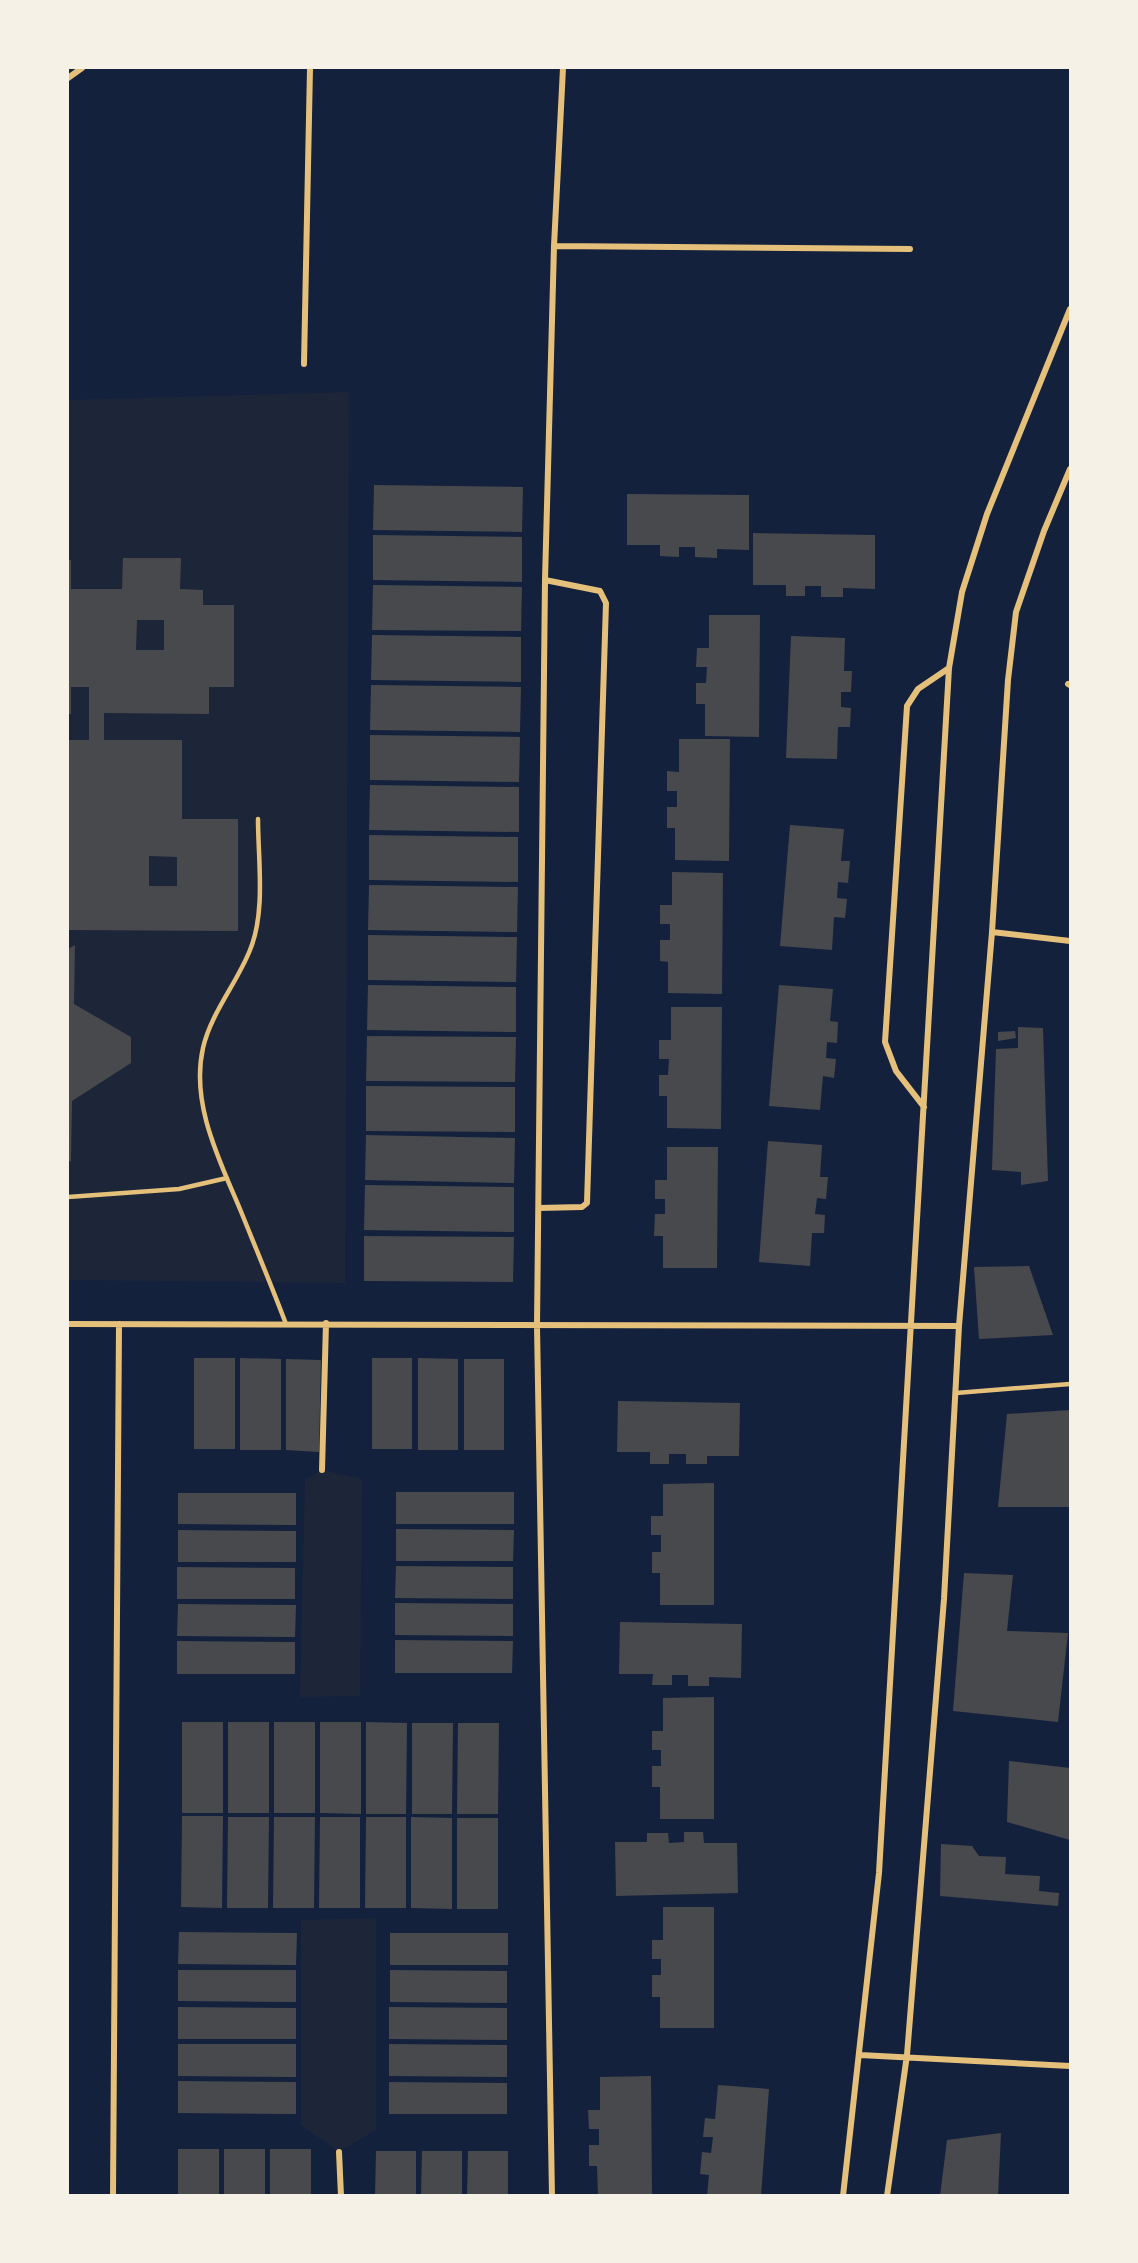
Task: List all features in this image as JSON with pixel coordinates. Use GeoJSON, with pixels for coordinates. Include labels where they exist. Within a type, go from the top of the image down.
{"type":"FeatureCollection","features":[{"type":"Feature","properties":{"kind":"street"},"geometry":{"type":"LineString","coordinates":[[68,78],[82,68]]}},
{"type":"Feature","properties":{"kind":"street"},"geometry":{"type":"LineString","coordinates":[[304,364],[310,68]]}},
{"type":"Feature","properties":{"kind":"street"},"geometry":{"type":"LineString","coordinates":[[552,2196],[537,1326],[545,580],[554,246],[563,68]]}},
{"type":"Feature","properties":{"kind":"street"},"geometry":{"type":"LineString","coordinates":[[554,246],[910,249]]}},
{"type":"Feature","properties":{"kind":"street"},"geometry":{"type":"LineString","coordinates":[[843,2196],[879,1873],[950,668],[962,592],[987,514],[1071,309]]}},
{"type":"Feature","properties":{"kind":"street"},"geometry":{"type":"LineString","coordinates":[[887,2196],[908,2055],[944,1599],[959,1326],[992,932],[1008,680],[1016,612],[1044,531],[1071,469]]}},
{"type":"Feature","properties":{"kind":"street"},"geometry":{"type":"LineString","coordinates":[[539,1208],[582,1207],[587,1203],[606,603],[600,591],[545,580]]}},
{"type":"Feature","properties":{"kind":"street"},"geometry":{"type":"LineString","coordinates":[[924,1107],[896,1071],[885,1042],[908,706],[918,689],[950,668]]}},
{"type":"Feature","properties":{"kind":"street"},"geometry":{"type":"LineString","coordinates":[[992,932],[1071,941]]}},
{"type":"Feature","properties":{"kind":"street"},"geometry":{"type":"LineString","coordinates":[[322,1470],[326,1323]]}},
{"type":"Feature","properties":{"kind":"street"},"geometry":{"type":"LineString","coordinates":[[68,1324],[959,1326]]}},
{"type":"Feature","properties":{"kind":"street"},"geometry":{"type":"LineString","coordinates":[[113,2196],[119,1324]]}},
{"type":"Feature","properties":{"kind":"street"},"geometry":{"type":"LineString","coordinates":[[860,2055],[908,2055],[1071,2066]]}},
{"type":"Feature","properties":{"kind":"street"},"geometry":{"type":"LineString","coordinates":[[339,2152],[341,2196]]}},
{"type":"Feature","properties":{"kind":"lane"},"geometry":{"type":"LineString","coordinates":[[258,819],[258,914],[255,935],[250,950],[212,1023],[203,1049],[202,1103],[209,1131],[286,1324]]}},
{"type":"Feature","properties":{"kind":"lane"},"geometry":{"type":"LineString","coordinates":[[68,1197],[179,1189],[227,1178]]}},
{"type":"Feature","properties":{"kind":"lane"},"geometry":{"type":"LineString","coordinates":[[956,1393],[1071,1384]]}},
{"type":"Feature","properties":{"kind":"shaded area"},"geometry":{"type":"Polygon","coordinates":[[[349,392],[345,1283],[68,1280],[68,400],[349,392]]]}},
{"type":"Feature","properties":{"kind":"shaded area"},"geometry":{"type":"Polygon","coordinates":[[[322,1470],[362,1479],[360,1696],[300,1697],[305,1480],[322,1470]]]}},
{"type":"Feature","properties":{"kind":"shaded area"},"geometry":{"type":"Polygon","coordinates":[[[376,1918],[376,2130],[339,2152],[301,2125],[301,1920],[376,1918]]]}},
{"type":"Feature","properties":{"kind":"building"},"geometry":{"type":"Polygon","coordinates":[[[374,485],[523,487],[522,532],[373,530],[374,485]]]}},
{"type":"Feature","properties":{"kind":"building"},"geometry":{"type":"Polygon","coordinates":[[[627,494],[749,495],[749,550],[717,549],[717,558],[695,557],[695,547],[679,547],[679,557],[660,556],[660,545],[627,545],[627,494]]]}},
{"type":"Feature","properties":{"kind":"building"},"geometry":{"type":"Polygon","coordinates":[[[753,533],[875,535],[875,589],[843,588],[843,597],[821,597],[821,586],[805,586],[805,596],[786,596],[786,585],[753,585],[753,533]]]}},
{"type":"Feature","properties":{"kind":"building"},"geometry":{"type":"Polygon","coordinates":[[[373,535],[522,537],[522,582],[373,580],[373,535]]]}},
{"type":"Feature","properties":{"kind":"building"},"geometry":{"type":"Polygon","coordinates":[[[123,558],[181,558],[180,589],[203,590],[203,605],[234,605],[234,687],[209,687],[209,714],[104,713],[104,740],[182,740],[182,819],[238,819],[238,931],[68,930],[68,740],[89,740],[89,687],[71,687],[71,714],[68,714],[68,560],[71,560],[71,589],[122,589],[123,558]],[[137,620],[136,650],[164,650],[164,620],[137,620]],[[149,856],[149,886],[177,886],[177,857],[149,856]]]}},
{"type":"Feature","properties":{"kind":"building"},"geometry":{"type":"Polygon","coordinates":[[[373,585],[522,587],[521,631],[372,630],[373,585]]]}},
{"type":"Feature","properties":{"kind":"building"},"geometry":{"type":"Polygon","coordinates":[[[709,615],[760,615],[759,737],[705,736],[705,704],[696,704],[696,683],[706,683],[707,667],[696,667],[697,648],[709,648],[709,615]]]}},
{"type":"Feature","properties":{"kind":"building"},"geometry":{"type":"Polygon","coordinates":[[[372,635],[521,637],[521,682],[371,680],[372,635]]]}},
{"type":"Feature","properties":{"kind":"building"},"geometry":{"type":"Polygon","coordinates":[[[791,636],[845,638],[844,671],[852,671],[851,692],[841,692],[841,707],[851,708],[850,727],[838,727],[837,759],[786,758],[791,636]]]}},
{"type":"Feature","properties":{"kind":"building"},"geometry":{"type":"Polygon","coordinates":[[[371,685],[521,687],[520,732],[370,730],[371,685]]]}},
{"type":"Feature","properties":{"kind":"building"},"geometry":{"type":"Polygon","coordinates":[[[370,735],[520,737],[519,782],[370,780],[370,735]]]}},
{"type":"Feature","properties":{"kind":"building"},"geometry":{"type":"Polygon","coordinates":[[[679,739],[730,739],[729,861],[675,860],[675,828],[667,828],[667,807],[677,807],[677,791],[667,791],[667,771],[679,772],[679,739]]]}},
{"type":"Feature","properties":{"kind":"building"},"geometry":{"type":"Polygon","coordinates":[[[370,785],[519,787],[519,832],[369,830],[370,785]]]}},
{"type":"Feature","properties":{"kind":"building"},"geometry":{"type":"Polygon","coordinates":[[[790,825],[844,829],[841,861],[850,861],[848,883],[838,882],[837,898],[847,899],[845,918],[834,917],[832,950],[780,946],[790,825]]]}},
{"type":"Feature","properties":{"kind":"building"},"geometry":{"type":"Polygon","coordinates":[[[369,835],[518,837],[518,882],[369,880],[369,835]]]}},
{"type":"Feature","properties":{"kind":"building"},"geometry":{"type":"Polygon","coordinates":[[[672,872],[723,873],[722,994],[668,993],[668,962],[660,961],[660,940],[670,940],[670,924],[660,924],[660,905],[672,905],[672,872]]]}},
{"type":"Feature","properties":{"kind":"building"},"geometry":{"type":"Polygon","coordinates":[[[369,885],[518,887],[517,932],[368,930],[369,885]]]}},
{"type":"Feature","properties":{"kind":"building"},"geometry":{"type":"Polygon","coordinates":[[[368,935],[517,937],[516,982],[368,980],[368,935]]]}},
{"type":"Feature","properties":{"kind":"building"},"geometry":{"type":"Polygon","coordinates":[[[75,945],[74,1004],[131,1037],[131,1063],[72,1101],[71,1162],[68,1160],[68,949],[75,945]]]}},
{"type":"Feature","properties":{"kind":"building"},"geometry":{"type":"Polygon","coordinates":[[[368,985],[516,987],[516,1032],[367,1030],[368,985]]]}},
{"type":"Feature","properties":{"kind":"building"},"geometry":{"type":"Polygon","coordinates":[[[779,985],[833,989],[830,1021],[838,1022],[837,1043],[827,1042],[826,1058],[836,1059],[834,1078],[823,1076],[820,1110],[769,1106],[779,985]]]}},
{"type":"Feature","properties":{"kind":"building"},"geometry":{"type":"Polygon","coordinates":[[[671,1007],[722,1007],[721,1129],[667,1128],[667,1096],[659,1096],[659,1075],[668,1075],[669,1059],[659,1059],[659,1040],[671,1040],[671,1007]]]}},
{"type":"Feature","properties":{"kind":"building"},"geometry":{"type":"Polygon","coordinates":[[[1018,1027],[1043,1028],[1048,1181],[1021,1185],[1021,1172],[992,1170],[996,1049],[1018,1048],[1018,1027]]]}},
{"type":"Feature","properties":{"kind":"building"},"geometry":{"type":"Polygon","coordinates":[[[1015,1031],[1016,1038],[998,1041],[998,1032],[1015,1031]]]}},
{"type":"Feature","properties":{"kind":"building"},"geometry":{"type":"Polygon","coordinates":[[[367,1036],[516,1037],[515,1082],[366,1081],[367,1036]]]}},
{"type":"Feature","properties":{"kind":"building"},"geometry":{"type":"Polygon","coordinates":[[[366,1086],[515,1087],[515,1132],[366,1131],[366,1086]]]}},
{"type":"Feature","properties":{"kind":"building"},"geometry":{"type":"Polygon","coordinates":[[[366,1135],[515,1138],[514,1183],[365,1180],[366,1135]]]}},
{"type":"Feature","properties":{"kind":"building"},"geometry":{"type":"Polygon","coordinates":[[[768,1141],[822,1145],[820,1177],[828,1177],[826,1199],[817,1198],[815,1214],[825,1215],[824,1233],[812,1233],[810,1266],[759,1262],[768,1141]]]}},
{"type":"Feature","properties":{"kind":"building"},"geometry":{"type":"Polygon","coordinates":[[[667,1147],[718,1147],[717,1268],[663,1268],[663,1236],[654,1236],[655,1214],[665,1214],[665,1199],[655,1199],[655,1180],[667,1180],[667,1147]]]}},
{"type":"Feature","properties":{"kind":"building"},"geometry":{"type":"Polygon","coordinates":[[[365,1185],[514,1187],[514,1232],[364,1230],[365,1185]]]}},
{"type":"Feature","properties":{"kind":"building"},"geometry":{"type":"Polygon","coordinates":[[[364,1236],[514,1237],[513,1282],[364,1281],[364,1236]]]}},
{"type":"Feature","properties":{"kind":"building"},"geometry":{"type":"Polygon","coordinates":[[[1029,1266],[1053,1335],[979,1339],[974,1267],[1029,1266]]]}},
{"type":"Feature","properties":{"kind":"building"},"geometry":{"type":"Polygon","coordinates":[[[194,1358],[235,1358],[235,1449],[194,1449],[194,1358]]]}},
{"type":"Feature","properties":{"kind":"building"},"geometry":{"type":"Polygon","coordinates":[[[240,1358],[281,1359],[281,1450],[240,1450],[240,1358]]]}},
{"type":"Feature","properties":{"kind":"building"},"geometry":{"type":"Polygon","coordinates":[[[372,1358],[412,1358],[412,1449],[372,1449],[372,1358]]]}},
{"type":"Feature","properties":{"kind":"building"},"geometry":{"type":"Polygon","coordinates":[[[418,1358],[458,1359],[458,1450],[418,1450],[418,1358]]]}},
{"type":"Feature","properties":{"kind":"building"},"geometry":{"type":"Polygon","coordinates":[[[286,1359],[321,1360],[319,1452],[286,1450],[286,1359]]]}},
{"type":"Feature","properties":{"kind":"building"},"geometry":{"type":"Polygon","coordinates":[[[464,1359],[504,1359],[504,1450],[464,1450],[464,1359]]]}},
{"type":"Feature","properties":{"kind":"building"},"geometry":{"type":"Polygon","coordinates":[[[618,1401],[740,1403],[739,1456],[707,1456],[707,1464],[686,1464],[686,1454],[669,1454],[669,1464],[650,1464],[650,1452],[617,1452],[618,1401]]]}},
{"type":"Feature","properties":{"kind":"building"},"geometry":{"type":"Polygon","coordinates":[[[1070,1410],[1070,1507],[998,1507],[1007,1414],[1070,1410]]]}},
{"type":"Feature","properties":{"kind":"building"},"geometry":{"type":"Polygon","coordinates":[[[714,1483],[714,1605],[660,1605],[660,1573],[652,1573],[652,1552],[661,1552],[661,1535],[651,1535],[651,1516],[663,1516],[663,1484],[714,1483]]]}},
{"type":"Feature","properties":{"kind":"building"},"geometry":{"type":"Polygon","coordinates":[[[396,1492],[514,1492],[514,1524],[396,1524],[396,1492]]]}},
{"type":"Feature","properties":{"kind":"building"},"geometry":{"type":"Polygon","coordinates":[[[178,1493],[296,1493],[296,1525],[178,1524],[178,1493]]]}},
{"type":"Feature","properties":{"kind":"building"},"geometry":{"type":"Polygon","coordinates":[[[396,1529],[514,1530],[513,1561],[396,1561],[396,1529]]]}},
{"type":"Feature","properties":{"kind":"building"},"geometry":{"type":"Polygon","coordinates":[[[178,1530],[296,1531],[296,1562],[178,1562],[178,1530]]]}},
{"type":"Feature","properties":{"kind":"building"},"geometry":{"type":"Polygon","coordinates":[[[396,1566],[513,1567],[513,1599],[395,1598],[396,1566]]]}},
{"type":"Feature","properties":{"kind":"building"},"geometry":{"type":"Polygon","coordinates":[[[177,1567],[295,1568],[295,1599],[177,1599],[177,1567]]]}},
{"type":"Feature","properties":{"kind":"building"},"geometry":{"type":"Polygon","coordinates":[[[964,1573],[1013,1575],[1007,1631],[1068,1633],[1058,1722],[953,1711],[964,1573]]]}},
{"type":"Feature","properties":{"kind":"building"},"geometry":{"type":"Polygon","coordinates":[[[395,1603],[513,1604],[513,1636],[395,1635],[395,1603]]]}},
{"type":"Feature","properties":{"kind":"building"},"geometry":{"type":"Polygon","coordinates":[[[178,1604],[296,1605],[295,1637],[177,1636],[178,1604]]]}},
{"type":"Feature","properties":{"kind":"building"},"geometry":{"type":"Polygon","coordinates":[[[620,1622],[742,1624],[741,1678],[709,1677],[709,1686],[688,1686],[688,1675],[672,1675],[672,1685],[652,1685],[653,1674],[619,1674],[620,1622]]]}},
{"type":"Feature","properties":{"kind":"building"},"geometry":{"type":"Polygon","coordinates":[[[395,1640],[513,1641],[512,1673],[395,1673],[395,1640]]]}},
{"type":"Feature","properties":{"kind":"building"},"geometry":{"type":"Polygon","coordinates":[[[177,1641],[295,1642],[295,1674],[177,1674],[177,1641]]]}},
{"type":"Feature","properties":{"kind":"building"},"geometry":{"type":"Polygon","coordinates":[[[714,1697],[714,1819],[660,1819],[660,1787],[652,1787],[652,1766],[661,1766],[661,1750],[652,1750],[652,1731],[663,1731],[663,1698],[714,1697]]]}},
{"type":"Feature","properties":{"kind":"building"},"geometry":{"type":"Polygon","coordinates":[[[182,1722],[223,1722],[223,1813],[182,1813],[182,1722]]]}},
{"type":"Feature","properties":{"kind":"building"},"geometry":{"type":"Polygon","coordinates":[[[228,1722],[269,1722],[269,1813],[228,1813],[228,1722]]]}},
{"type":"Feature","properties":{"kind":"building"},"geometry":{"type":"Polygon","coordinates":[[[274,1722],[315,1722],[315,1813],[274,1813],[274,1722]]]}},
{"type":"Feature","properties":{"kind":"building"},"geometry":{"type":"Polygon","coordinates":[[[320,1722],[361,1722],[361,1814],[320,1813],[320,1722]]]}},
{"type":"Feature","properties":{"kind":"building"},"geometry":{"type":"Polygon","coordinates":[[[366,1722],[407,1723],[406,1814],[366,1814],[366,1722]]]}},
{"type":"Feature","properties":{"kind":"building"},"geometry":{"type":"Polygon","coordinates":[[[412,1723],[453,1723],[452,1814],[412,1814],[412,1723]]]}},
{"type":"Feature","properties":{"kind":"building"},"geometry":{"type":"Polygon","coordinates":[[[458,1723],[499,1723],[498,1814],[457,1814],[458,1723]]]}},
{"type":"Feature","properties":{"kind":"building"},"geometry":{"type":"Polygon","coordinates":[[[1009,1761],[1070,1768],[1070,1840],[1007,1822],[1009,1761]]]}},
{"type":"Feature","properties":{"kind":"building"},"geometry":{"type":"Polygon","coordinates":[[[182,1816],[223,1816],[222,1908],[181,1907],[182,1816]]]}},
{"type":"Feature","properties":{"kind":"building"},"geometry":{"type":"Polygon","coordinates":[[[228,1817],[269,1817],[268,1908],[227,1908],[228,1817]]]}},
{"type":"Feature","properties":{"kind":"building"},"geometry":{"type":"Polygon","coordinates":[[[274,1817],[315,1817],[314,1908],[273,1908],[274,1817]]]}},
{"type":"Feature","properties":{"kind":"building"},"geometry":{"type":"Polygon","coordinates":[[[320,1817],[360,1817],[360,1908],[319,1908],[320,1817]]]}},
{"type":"Feature","properties":{"kind":"building"},"geometry":{"type":"Polygon","coordinates":[[[366,1817],[406,1817],[406,1908],[365,1908],[366,1817]]]}},
{"type":"Feature","properties":{"kind":"building"},"geometry":{"type":"Polygon","coordinates":[[[411,1817],[452,1818],[452,1909],[411,1908],[411,1817]]]}},
{"type":"Feature","properties":{"kind":"building"},"geometry":{"type":"Polygon","coordinates":[[[457,1818],[498,1818],[498,1909],[457,1909],[457,1818]]]}},
{"type":"Feature","properties":{"kind":"building"},"geometry":{"type":"Polygon","coordinates":[[[684,1832],[703,1832],[704,1843],[737,1843],[738,1893],[616,1896],[615,1842],[647,1842],[647,1833],[668,1833],[669,1843],[684,1842],[684,1832]]]}},
{"type":"Feature","properties":{"kind":"building"},"geometry":{"type":"Polygon","coordinates":[[[941,1844],[972,1846],[979,1856],[1006,1857],[1005,1874],[1040,1876],[1039,1891],[1059,1893],[1058,1906],[940,1896],[941,1844]]]}},
{"type":"Feature","properties":{"kind":"building"},"geometry":{"type":"Polygon","coordinates":[[[663,1907],[714,1907],[714,2028],[660,2028],[660,1997],[652,1997],[652,1975],[661,1975],[661,1959],[652,1959],[652,1940],[663,1940],[663,1907]]]}},
{"type":"Feature","properties":{"kind":"building"},"geometry":{"type":"Polygon","coordinates":[[[179,1932],[297,1933],[296,1965],[178,1964],[179,1932]]]}},
{"type":"Feature","properties":{"kind":"building"},"geometry":{"type":"Polygon","coordinates":[[[390,1933],[508,1933],[508,1965],[390,1965],[390,1933]]]}},
{"type":"Feature","properties":{"kind":"building"},"geometry":{"type":"Polygon","coordinates":[[[178,1970],[296,1970],[296,2002],[178,2001],[178,1970]]]}},
{"type":"Feature","properties":{"kind":"building"},"geometry":{"type":"Polygon","coordinates":[[[390,1970],[507,1971],[507,2003],[390,2002],[390,1970]]]}},
{"type":"Feature","properties":{"kind":"building"},"geometry":{"type":"Polygon","coordinates":[[[178,2007],[296,2008],[296,2039],[178,2039],[178,2007]]]}},
{"type":"Feature","properties":{"kind":"building"},"geometry":{"type":"Polygon","coordinates":[[[389,2007],[507,2008],[507,2040],[389,2039],[389,2007]]]}},
{"type":"Feature","properties":{"kind":"building"},"geometry":{"type":"Polygon","coordinates":[[[178,2044],[296,2044],[296,2077],[178,2076],[178,2044]]]}},
{"type":"Feature","properties":{"kind":"building"},"geometry":{"type":"Polygon","coordinates":[[[389,2044],[507,2045],[507,2077],[389,2076],[389,2044]]]}},
{"type":"Feature","properties":{"kind":"building"},"geometry":{"type":"Polygon","coordinates":[[[651,2076],[652,2196],[598,2196],[597,2166],[589,2166],[589,2145],[599,2145],[599,2129],[589,2129],[588,2110],[600,2110],[600,2077],[651,2076]]]}},
{"type":"Feature","properties":{"kind":"building"},"geometry":{"type":"Polygon","coordinates":[[[178,2081],[296,2082],[296,2114],[178,2113],[178,2081]]]}},
{"type":"Feature","properties":{"kind":"building"},"geometry":{"type":"Polygon","coordinates":[[[389,2082],[507,2083],[507,2114],[389,2114],[389,2082]]]}},
{"type":"Feature","properties":{"kind":"building"},"geometry":{"type":"Polygon","coordinates":[[[718,2085],[769,2089],[761,2196],[707,2196],[709,2175],[700,2174],[702,2152],[711,2153],[713,2137],[703,2137],[705,2118],[715,2119],[718,2085]]]}},
{"type":"Feature","properties":{"kind":"building"},"geometry":{"type":"Polygon","coordinates":[[[1001,2133],[998,2196],[940,2196],[947,2140],[1001,2133]]]}},
{"type":"Feature","properties":{"kind":"building"},"geometry":{"type":"Polygon","coordinates":[[[178,2149],[219,2149],[219,2196],[178,2196],[178,2149]]]}},
{"type":"Feature","properties":{"kind":"building"},"geometry":{"type":"Polygon","coordinates":[[[224,2149],[265,2149],[265,2196],[224,2196],[224,2149]]]}},
{"type":"Feature","properties":{"kind":"building"},"geometry":{"type":"Polygon","coordinates":[[[270,2149],[311,2149],[311,2196],[270,2196],[270,2149]]]}},
{"type":"Feature","properties":{"kind":"building"},"geometry":{"type":"Polygon","coordinates":[[[376,2151],[416,2151],[416,2196],[375,2196],[376,2151]]]}},
{"type":"Feature","properties":{"kind":"building"},"geometry":{"type":"Polygon","coordinates":[[[422,2151],[462,2151],[462,2196],[421,2196],[422,2151]]]}},
{"type":"Feature","properties":{"kind":"building"},"geometry":{"type":"Polygon","coordinates":[[[468,2151],[508,2151],[508,2196],[467,2196],[468,2151]]]}}]}
